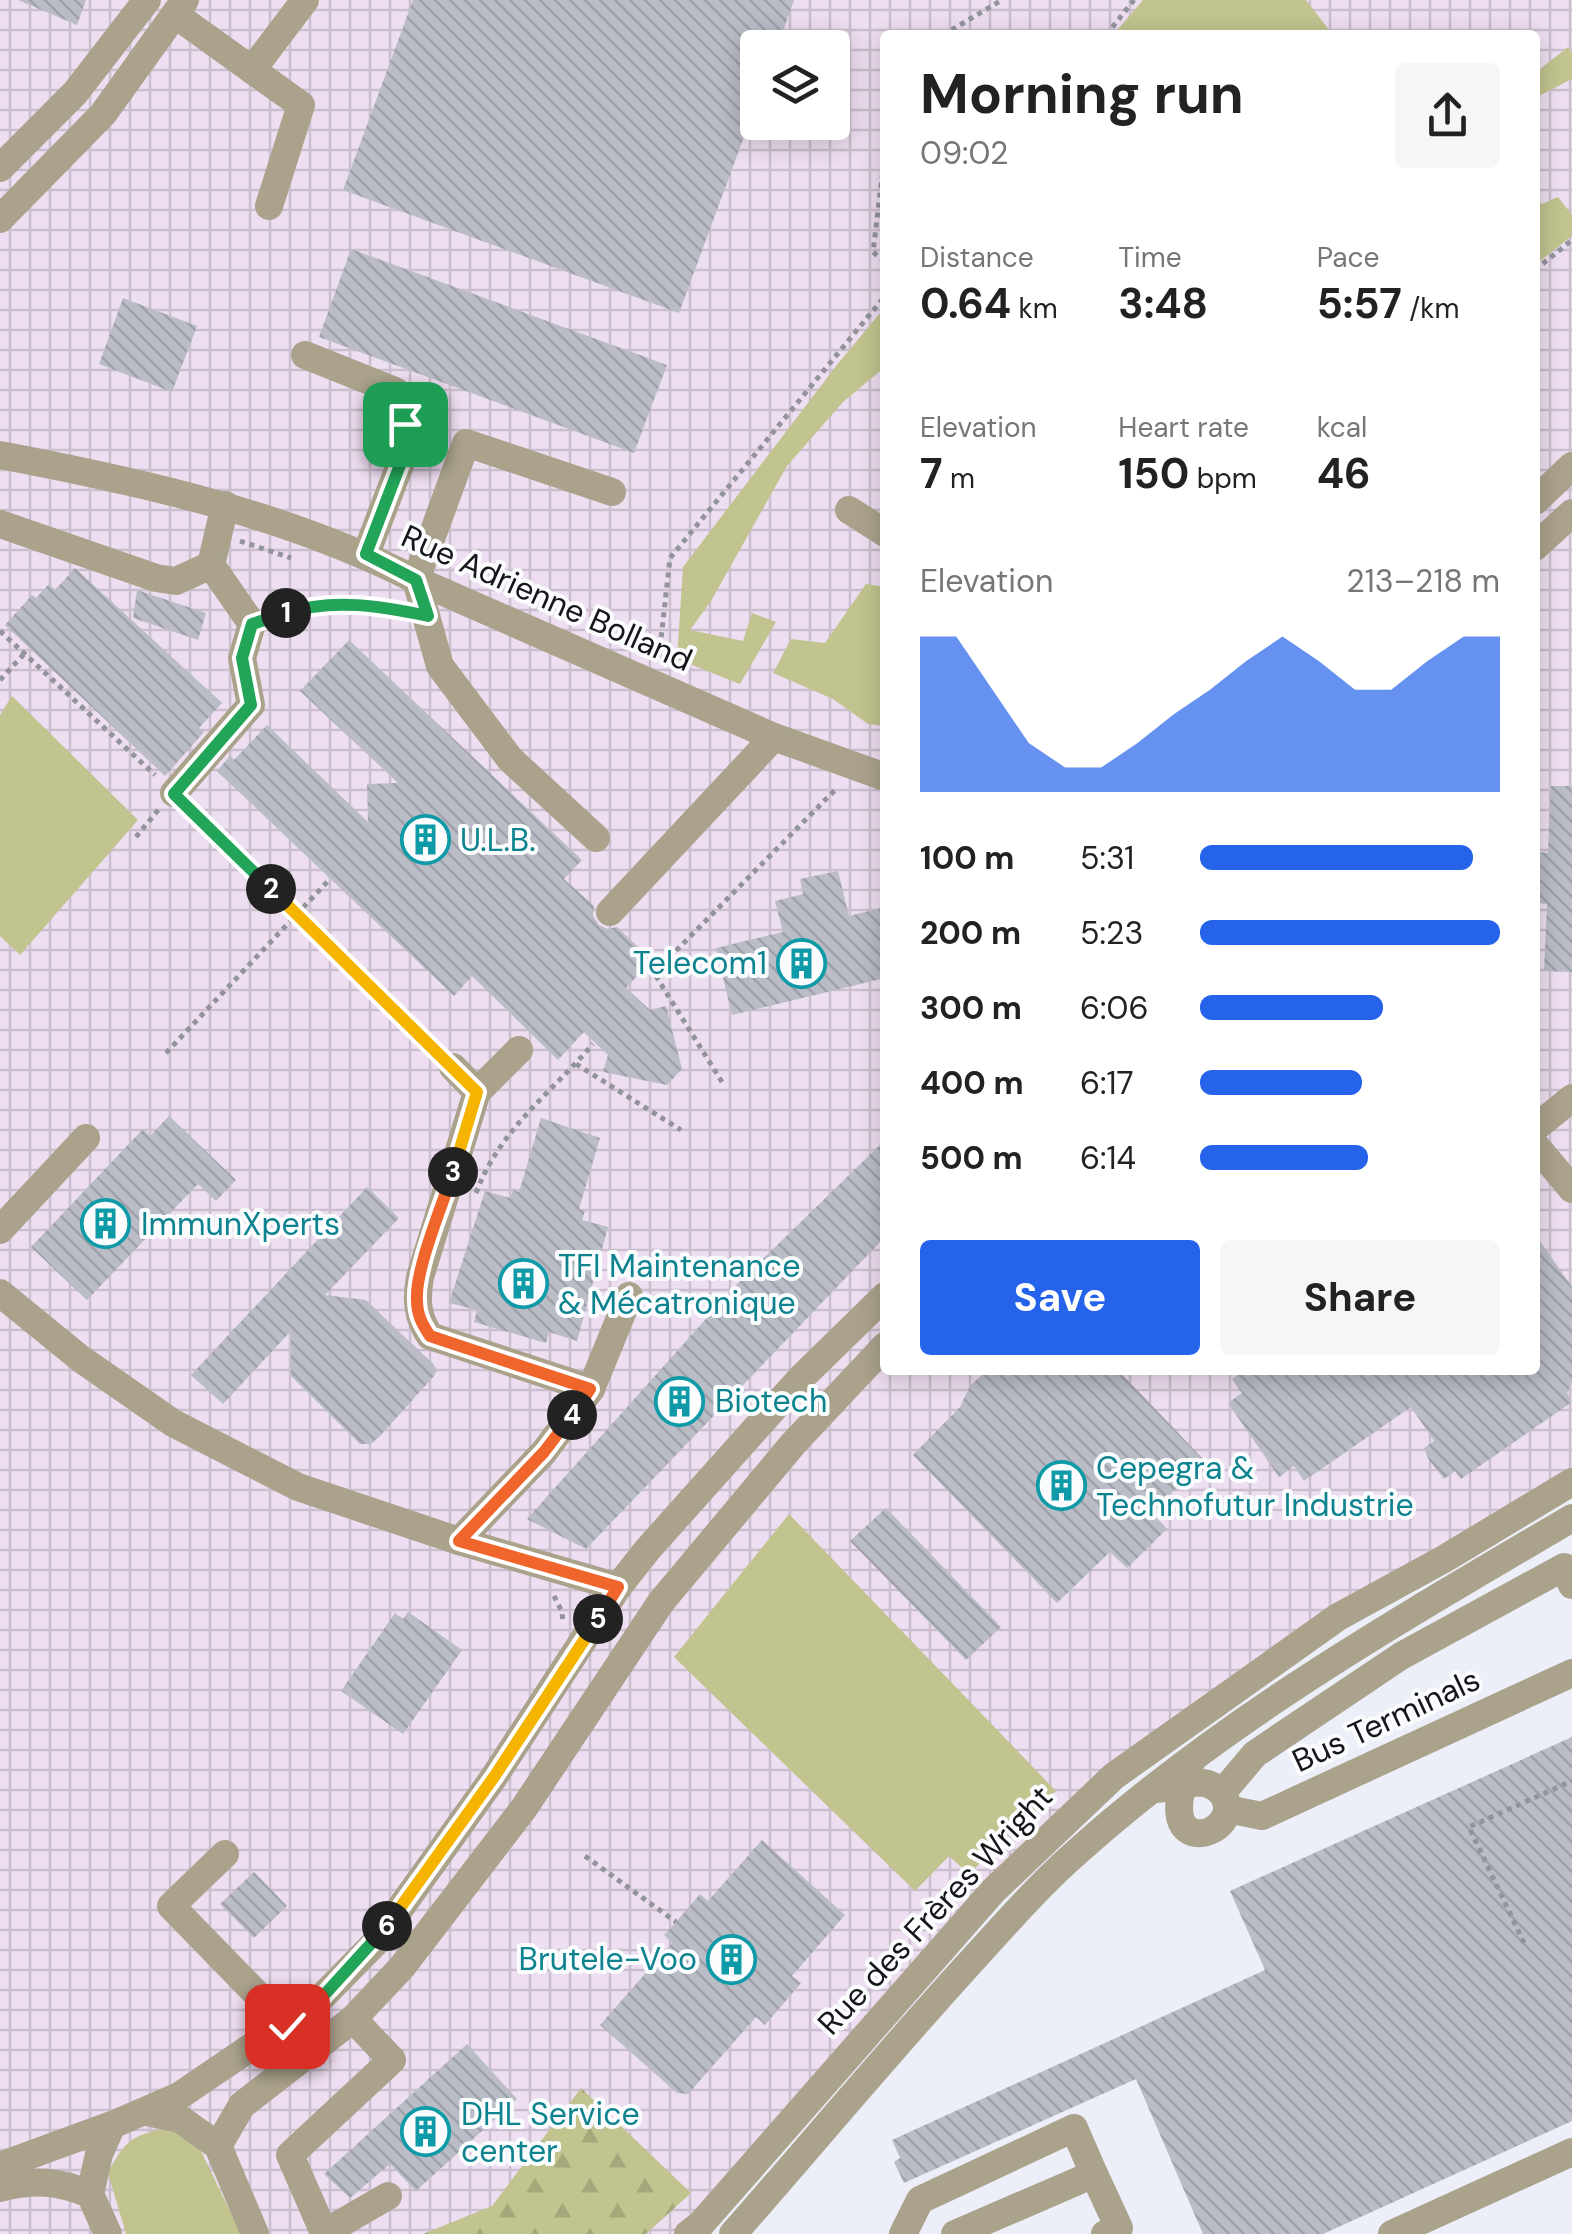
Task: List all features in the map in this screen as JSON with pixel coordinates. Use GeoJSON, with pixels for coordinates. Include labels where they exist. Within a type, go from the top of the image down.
{"type":"FeatureCollection","features":[{"type":"Feature","properties":{"kind":"street"},"geometry":{"type":"LineString","coordinates":[[0,168],[75,93],[146,0]]}},
{"type":"Feature","properties":{"kind":"street"},"geometry":{"type":"LineString","coordinates":[[252,70],[304,0]]}},
{"type":"Feature","properties":{"kind":"street"},"geometry":{"type":"LineString","coordinates":[[0,220],[103,114],[181,8],[252,70],[301,105],[270,206]]}},
{"type":"Feature","properties":{"kind":"street"},"geometry":{"type":"LineString","coordinates":[[0,130],[27,141]]}},
{"type":"Feature","properties":{"kind":"street"},"geometry":{"type":"LineString","coordinates":[[305,355],[395,391],[405,424],[400,465],[366,554]]}},
{"type":"Feature","properties":{"kind":"street"},"geometry":{"type":"LineString","coordinates":[[596,838],[510,758],[440,666],[416,580],[466,443],[612,492]]}},
{"type":"Feature","properties":{"kind":"street","name":"Rue Adrienne Bolland"},"geometry":{"type":"LineString","coordinates":[[0,455],[226,506],[366,554],[416,580],[774,737],[880,775]]}},
{"type":"Feature","properties":{"kind":"street"},"geometry":{"type":"LineString","coordinates":[[1540,495],[1572,466]]}},
{"type":"Feature","properties":{"kind":"street"},"geometry":{"type":"LineString","coordinates":[[174,794],[251,705],[242,658],[252,624],[211,565],[226,506]]}},
{"type":"Feature","properties":{"kind":"street"},"geometry":{"type":"LineString","coordinates":[[849,510],[880,530]]}},
{"type":"Feature","properties":{"kind":"street"},"geometry":{"type":"LineString","coordinates":[[1540,542],[1572,513]]}},
{"type":"Feature","properties":{"kind":"street"},"geometry":{"type":"LineString","coordinates":[[0,524],[156,578],[176,581],[211,565]]}},
{"type":"Feature","properties":{"kind":"street"},"geometry":{"type":"LineString","coordinates":[[610,912],[774,737]]}},
{"type":"Feature","properties":{"kind":"street"},"geometry":{"type":"LineString","coordinates":[[519,1050],[477,1092],[420,1277],[416,1298],[420,1322],[430,1336],[590,1389]]}},
{"type":"Feature","properties":{"kind":"street"},"geometry":{"type":"LineString","coordinates":[[454,1067],[477,1092]]}},
{"type":"Feature","properties":{"kind":"street"},"geometry":{"type":"LineString","coordinates":[[1540,1124],[1572,1098]]}},
{"type":"Feature","properties":{"kind":"street"},"geometry":{"type":"LineString","coordinates":[[0,1230],[86,1138]]}},
{"type":"Feature","properties":{"kind":"street"},"geometry":{"type":"LineString","coordinates":[[1540,1151],[1567,1182]]}},
{"type":"Feature","properties":{"kind":"street"},"geometry":{"type":"LineString","coordinates":[[1540,1187],[1567,1182]]}},
{"type":"Feature","properties":{"kind":"street"},"geometry":{"type":"LineString","coordinates":[[0,1292],[81,1359],[173,1423],[298,1487],[459,1541],[618,1587]]}},
{"type":"Feature","properties":{"kind":"street"},"geometry":{"type":"LineString","coordinates":[[459,1541],[544,1452],[590,1389],[629,1296]]}},
{"type":"Feature","properties":{"kind":"street"},"geometry":{"type":"LineString","coordinates":[[0,2166],[112,2126],[179,2096],[316,2004],[376,1942],[494,1777],[618,1587],[648,1549],[800,1378],[880,1301]]}},
{"type":"Feature","properties":{"kind":"street"},"geometry":{"type":"LineString","coordinates":[[218,2146],[242,2105],[352,2019],[402,1967],[524,1808],[661,1602],[806,1430],[880,1351]]}},
{"type":"Feature","properties":{"kind":"street","name":"Rue des Frères Wright"},"geometry":{"type":"LineString","coordinates":[[688,2234],[992,1891],[1114,1776],[1338,1617],[1444,1560],[1572,1482]]}},
{"type":"Feature","properties":{"kind":"street"},"geometry":{"type":"LineString","coordinates":[[733,2234],[896,2043],[1034,1893],[1151,1790],[1186,1773],[1326,1666],[1572,1518]]}},
{"type":"Feature","properties":{"kind":"street"},"geometry":{"type":"LineString","coordinates":[[1186,1773],[1176,1810],[1182,1824],[1188,1830],[1213,1830],[1220,1825],[1224,1801],[1255,1754],[1401,1656],[1563,1572]]}},
{"type":"Feature","properties":{"kind":"street","name":"Bus Terminals"},"geometry":{"type":"LineString","coordinates":[[1224,1801],[1262,1816],[1572,1673]]}},
{"type":"Feature","properties":{"kind":"street"},"geometry":{"type":"LineString","coordinates":[[1186,1773],[1208,1783],[1224,1801]]}},
{"type":"Feature","properties":{"kind":"street"},"geometry":{"type":"LineString","coordinates":[[225,1854],[172,1906],[287,2026]]}},
{"type":"Feature","properties":{"kind":"street"},"geometry":{"type":"LineString","coordinates":[[352,2019],[392,2060],[290,2155],[324,2233],[388,2196]]}},
{"type":"Feature","properties":{"kind":"street"},"geometry":{"type":"LineString","coordinates":[[147,2112],[180,2119],[218,2146],[256,2234]]}},
{"type":"Feature","properties":{"kind":"street"},"geometry":{"type":"LineString","coordinates":[[108,2234],[90,2194],[112,2126]]}},
{"type":"Feature","properties":{"kind":"street"},"geometry":{"type":"LineString","coordinates":[[903,2234],[920,2200],[1074,2128],[1120,2228],[1105,2234]]}},
{"type":"Feature","properties":{"kind":"street"},"geometry":{"type":"LineString","coordinates":[[1392,2234],[1572,2152]]}},
{"type":"Feature","properties":{"kind":"street"},"geometry":{"type":"LineString","coordinates":[[955,2234],[1094,2174]]}},
{"type":"Feature","properties":{"kind":"street"},"geometry":{"type":"LineString","coordinates":[[0,2188],[45,2181],[90,2194]]}},
{"type":"Feature","properties":{"kind":"path"},"geometry":{"type":"LineString","coordinates":[[951,30],[1002,0]]}},
{"type":"Feature","properties":{"kind":"path"},"geometry":{"type":"LineString","coordinates":[[1110,30],[1134,0]]}},
{"type":"Feature","properties":{"kind":"path"},"geometry":{"type":"LineString","coordinates":[[880,199],[874,252],[880,257]]}},
{"type":"Feature","properties":{"kind":"path"},"geometry":{"type":"LineString","coordinates":[[1540,266],[1572,240]]}},
{"type":"Feature","properties":{"kind":"path"},"geometry":{"type":"LineString","coordinates":[[655,685],[670,558],[880,302]]}},
{"type":"Feature","properties":{"kind":"path"},"geometry":{"type":"LineString","coordinates":[[252,624],[301,608],[339,604],[380,606],[428,616]]}},
{"type":"Feature","properties":{"kind":"path"},"geometry":{"type":"LineString","coordinates":[[0,630],[454,1067]]}},
{"type":"Feature","properties":{"kind":"path"},"geometry":{"type":"LineString","coordinates":[[0,680],[24,654]]}},
{"type":"Feature","properties":{"kind":"path"},"geometry":{"type":"LineString","coordinates":[[722,1082],[654,973],[837,788]]}},
{"type":"Feature","properties":{"kind":"path"},"geometry":{"type":"LineString","coordinates":[[136,838],[174,794]]}},
{"type":"Feature","properties":{"kind":"path"},"geometry":{"type":"LineString","coordinates":[[166,1053],[330,878]]}},
{"type":"Feature","properties":{"kind":"path"},"geometry":{"type":"LineString","coordinates":[[475,1195],[488,1162],[528,1112],[593,1044]]}},
{"type":"Feature","properties":{"kind":"path"},"geometry":{"type":"LineString","coordinates":[[576,1064],[681,1130]]}},
{"type":"Feature","properties":{"kind":"path"},"geometry":{"type":"LineString","coordinates":[[552,1594],[562,1612],[563,1630]]}},
{"type":"Feature","properties":{"kind":"path"},"geometry":{"type":"LineString","coordinates":[[1524,1943],[1469,1827],[1572,1780]]}},
{"type":"Feature","properties":{"kind":"path"},"geometry":{"type":"LineString","coordinates":[[584,1856],[676,1922]]}},
{"type":"Feature","properties":{"kind":"shaded area"},"geometry":{"type":"Polygon","coordinates":[[[0,0],[1572,0],[1572,1477],[1114,1776],[688,2234],[0,2234],[0,0]]]}},
{"type":"Feature","properties":{"kind":"green space"},"geometry":{"type":"Polygon","coordinates":[[[1143,0],[1306,0],[1329,30],[1117,30],[1143,0]]]}},
{"type":"Feature","properties":{"kind":"green space"},"geometry":{"type":"Polygon","coordinates":[[[1568,47],[1572,53],[1572,79],[1540,95],[1540,69],[1568,47]]]}},
{"type":"Feature","properties":{"kind":"green space"},"geometry":{"type":"Polygon","coordinates":[[[1558,197],[1572,215],[1572,236],[1540,261],[1540,202],[1558,197]]]}},
{"type":"Feature","properties":{"kind":"green space"},"geometry":{"type":"Polygon","coordinates":[[[880,313],[880,371],[843,402],[787,466],[711,601],[690,630],[743,641],[752,613],[776,622],[740,684],[677,659],[683,567],[880,313]]]}},
{"type":"Feature","properties":{"kind":"green space"},"geometry":{"type":"Polygon","coordinates":[[[866,584],[880,586],[880,725],[868,724],[833,699],[773,673],[791,639],[825,643],[866,584]]]}},
{"type":"Feature","properties":{"kind":"green space"},"geometry":{"type":"Polygon","coordinates":[[[12,696],[138,820],[20,955],[0,936],[0,715],[12,696]]]}},
{"type":"Feature","properties":{"kind":"green space"},"geometry":{"type":"Polygon","coordinates":[[[789,1514],[1056,1791],[969,1874],[949,1856],[915,1891],[674,1657],[789,1514]]]}},
{"type":"Feature","properties":{"kind":"green space"},"geometry":{"type":"Polygon","coordinates":[[[581,2088],[691,2193],[646,2234],[423,2234],[492,2206],[581,2088]]]}},
{"type":"Feature","properties":{"kind":"green space"},"geometry":{"type":"Polygon","coordinates":[[[160,2129],[181,2133],[201,2151],[241,2234],[126,2234],[108,2173],[128,2144],[160,2129]]]}},
{"type":"Feature","properties":{"kind":"building"},"geometry":{"type":"Polygon","coordinates":[[[18,0],[86,0],[77,25],[18,0]]]}},
{"type":"Feature","properties":{"kind":"building"},"geometry":{"type":"Polygon","coordinates":[[[413,0],[794,0],[783,30],[740,30],[743,140],[679,313],[343,190],[413,0]]]}},
{"type":"Feature","properties":{"kind":"building"},"geometry":{"type":"Polygon","coordinates":[[[351,249],[667,365],[634,453],[319,337],[351,249]]]}},
{"type":"Feature","properties":{"kind":"building"},"geometry":{"type":"Polygon","coordinates":[[[123,298],[197,326],[172,392],[99,364],[123,298]]]}},
{"type":"Feature","properties":{"kind":"building"},"geometry":{"type":"Polygon","coordinates":[[[75,568],[222,703],[199,728],[204,732],[165,776],[5,625],[32,595],[36,598],[49,584],[55,590],[75,568]]]}},
{"type":"Feature","properties":{"kind":"building"},"geometry":{"type":"Polygon","coordinates":[[[137,590],[206,613],[198,640],[133,618],[137,590]]]}},
{"type":"Feature","properties":{"kind":"building","name":"U.L.B."},"geometry":{"type":"Polygon","coordinates":[[[349,640],[582,860],[564,879],[594,906],[593,916],[599,925],[607,929],[617,927],[652,960],[626,988],[650,1010],[666,1006],[682,1069],[667,1085],[603,1072],[608,1055],[584,1032],[558,1060],[472,976],[454,996],[217,771],[230,756],[234,760],[267,725],[368,822],[367,784],[398,783],[300,691],[349,640]]]}},
{"type":"Feature","properties":{"kind":"building"},"geometry":{"type":"Polygon","coordinates":[[[1551,786],[1572,786],[1572,972],[1544,971],[1547,904],[1540,903],[1540,852],[1548,853],[1551,786]]]}},
{"type":"Feature","properties":{"kind":"building","name":"Telecom1"},"geometry":{"type":"Polygon","coordinates":[[[838,871],[849,916],[880,908],[880,979],[732,1015],[716,948],[783,932],[775,901],[803,894],[800,879],[838,871]]]}},
{"type":"Feature","properties":{"kind":"building","name":"ImmunXperts"},"geometry":{"type":"Polygon","coordinates":[[[169,1116],[236,1180],[216,1201],[198,1184],[87,1300],[31,1247],[143,1129],[150,1136],[169,1116]]]}},
{"type":"Feature","properties":{"kind":"building","name":"TFI Maintenance & Mécatronique"},"geometry":{"type":"Polygon","coordinates":[[[541,1118],[600,1138],[579,1209],[585,1211],[582,1220],[608,1227],[577,1341],[549,1332],[546,1343],[474,1322],[477,1310],[449,1303],[485,1191],[510,1198],[513,1190],[519,1192],[541,1118]]]}},
{"type":"Feature","properties":{"kind":"building","name":"Biotech"},"geometry":{"type":"Polygon","coordinates":[[[880,1145],[880,1242],[586,1549],[527,1519],[737,1284],[880,1145]]]}},
{"type":"Feature","properties":{"kind":"building"},"geometry":{"type":"Polygon","coordinates":[[[367,1187],[399,1218],[325,1295],[366,1300],[433,1364],[437,1370],[434,1376],[380,1436],[371,1444],[360,1444],[291,1376],[291,1331],[223,1404],[191,1375],[367,1187]]]}},
{"type":"Feature","properties":{"kind":"building"},"geometry":{"type":"Polygon","coordinates":[[[1540,1241],[1572,1287],[1572,1382],[1567,1393],[1572,1402],[1461,1479],[1455,1471],[1444,1479],[1429,1460],[1424,1448],[1434,1441],[1411,1407],[1304,1481],[1294,1466],[1279,1477],[1228,1403],[1242,1393],[1232,1379],[1237,1375],[1540,1375],[1540,1241]]]}},
{"type":"Feature","properties":{"kind":"building","name":"Cepegra & Technofutur Industrie"},"geometry":{"type":"Polygon","coordinates":[[[982,1375],[1123,1375],[1204,1460],[1152,1513],[1167,1529],[1127,1568],[1110,1552],[1057,1603],[913,1455],[960,1407],[970,1386],[982,1375]]]}},
{"type":"Feature","properties":{"kind":"building"},"geometry":{"type":"Polygon","coordinates":[[[886,1508],[1001,1627],[966,1660],[850,1541],[886,1508]]]}},
{"type":"Feature","properties":{"kind":"building"},"geometry":{"type":"Polygon","coordinates":[[[408,1612],[462,1650],[403,1734],[341,1691],[395,1613],[403,1619],[408,1612]]]}},
{"type":"Feature","properties":{"kind":"building"},"geometry":{"type":"Polygon","coordinates":[[[1572,1737],[1572,2121],[1323,2234],[1203,2234],[1136,2079],[904,2183],[894,2162],[900,2158],[892,2140],[1265,1970],[1230,1891],[1572,1737]]]}},
{"type":"Feature","properties":{"kind":"building","name":"Brutele-Voo"},"geometry":{"type":"Polygon","coordinates":[[[762,1840],[845,1915],[792,1976],[801,1983],[765,2025],[756,2017],[688,2094],[677,2093],[600,2025],[672,1943],[664,1935],[700,1894],[708,1901],[762,1840]]]}},
{"type":"Feature","properties":{"kind":"building"},"geometry":{"type":"Polygon","coordinates":[[[254,1872],[287,1906],[254,1938],[220,1904],[254,1872]]]}},
{"type":"Feature","properties":{"kind":"building","name":"DHL Service center"},"geometry":{"type":"Polygon","coordinates":[[[467,2044],[517,2099],[416,2191],[390,2164],[350,2198],[324,2174],[467,2044]]]}},
{"type":"Feature","properties":{"kind":"place","name":"U.L.B."},"geometry":{"type":"Point","coordinates":[425,840]}},
{"type":"Feature","properties":{"kind":"place","name":"Telecom1"},"geometry":{"type":"Point","coordinates":[802,963]}},
{"type":"Feature","properties":{"kind":"place","name":"ImmunXperts"},"geometry":{"type":"Point","coordinates":[106,1224]}},
{"type":"Feature","properties":{"kind":"place","name":"TFI Maintenance & Mécatronique"},"geometry":{"type":"Point","coordinates":[523,1284]}},
{"type":"Feature","properties":{"kind":"place","name":"Biotech"},"geometry":{"type":"Point","coordinates":[680,1401]}},
{"type":"Feature","properties":{"kind":"place","name":"Cepegra & Technofutur Industrie"},"geometry":{"type":"Point","coordinates":[1061,1486]}},
{"type":"Feature","properties":{"kind":"place","name":"Brutele-Voo"},"geometry":{"type":"Point","coordinates":[732,1959]}},
{"type":"Feature","properties":{"kind":"place","name":"DHL Service center"},"geometry":{"type":"Point","coordinates":[426,2132]}},
{"type":"Feature","properties":{"kind":"route"},"geometry":{"type":"LineString","coordinates":[[287,2026],[316,2004],[376,1942],[494,1777],[618,1587],[459,1541],[544,1452],[590,1389],[430,1336],[420,1322],[416,1298],[420,1277],[477,1092],[174,794],[251,705],[242,658],[252,624],[301,608],[339,604],[380,606],[428,616],[416,580],[366,554],[400,465],[405,424]]}}]}
